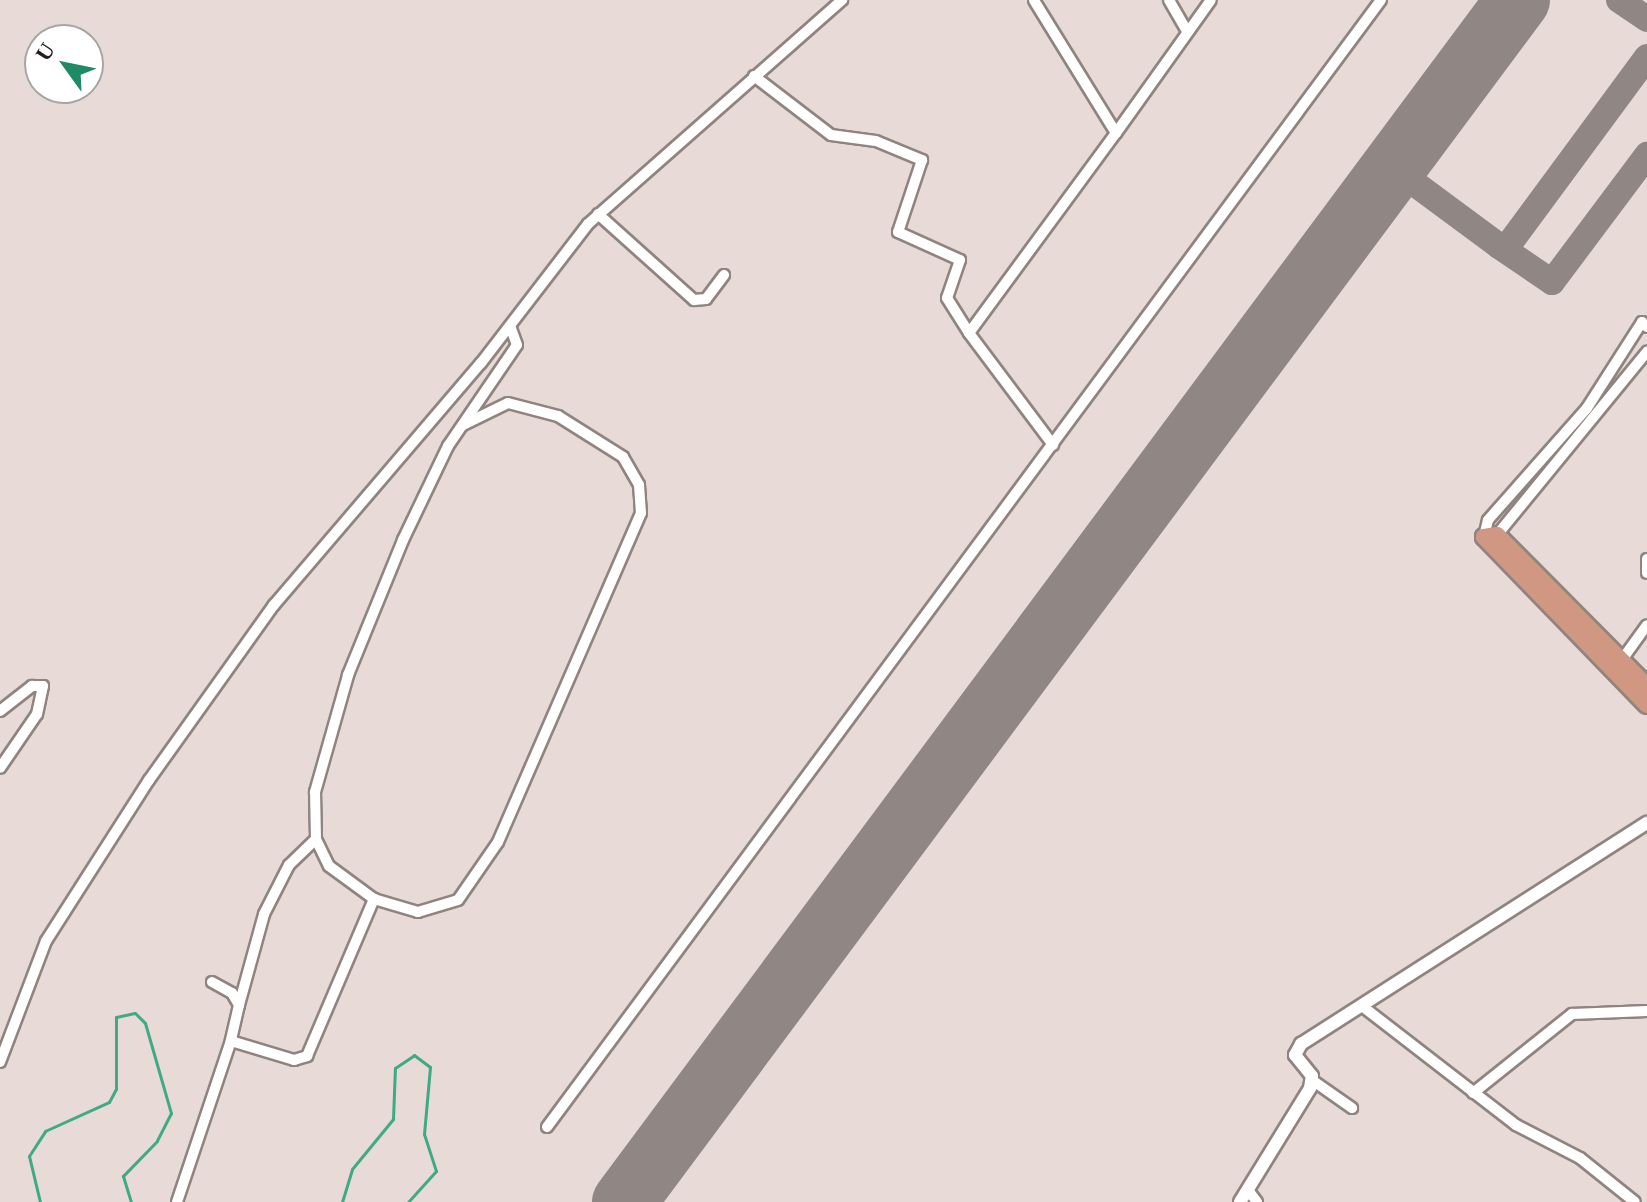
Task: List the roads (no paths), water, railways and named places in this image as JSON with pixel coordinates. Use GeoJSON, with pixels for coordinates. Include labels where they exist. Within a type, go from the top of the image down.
{"type":"FeatureCollection","features":[{"type":"Feature","properties":{"kind":"highway"},"geometry":{"type":"LineString","coordinates":[[1490,536],[1647,686]]}},
{"type":"Feature","properties":{"kind":"highway"},"geometry":{"type":"LineString","coordinates":[[1490,536],[1647,705]]}},
{"type":"Feature","properties":{"kind":"street"},"geometry":{"type":"LineString","coordinates":[[0,1062],[34,963],[149,780],[274,605],[510,326],[598,214],[842,0]]}},
{"type":"Feature","properties":{"kind":"street"},"geometry":{"type":"LineString","coordinates":[[1034,0],[1116,133]]}},
{"type":"Feature","properties":{"kind":"street"},"geometry":{"type":"LineString","coordinates":[[1169,0],[1186,29]]}},
{"type":"Feature","properties":{"kind":"street"},"geometry":{"type":"LineString","coordinates":[[969,333],[1116,133],[1186,29],[1211,0]]}},
{"type":"Feature","properties":{"kind":"street"},"geometry":{"type":"LineString","coordinates":[[547,1127],[1381,0]]}},
{"type":"Feature","properties":{"kind":"street"},"geometry":{"type":"LineString","coordinates":[[754,76],[831,135],[876,141],[922,160],[898,232],[960,260],[947,298],[969,333],[1053,445]]}},
{"type":"Feature","properties":{"kind":"street"},"geometry":{"type":"LineString","coordinates":[[598,214],[694,300],[706,299],[724,275]]}},
{"type":"Feature","properties":{"kind":"street"},"geometry":{"type":"LineString","coordinates":[[1490,536],[1488,520],[1587,408],[1642,322],[1647,327]]}},
{"type":"Feature","properties":{"kind":"street"},"geometry":{"type":"LineString","coordinates":[[463,425],[508,403],[558,416],[623,457],[641,493],[639,524],[476,878],[458,900],[431,912],[374,899],[339,876],[316,839],[315,792],[348,675],[403,540],[463,425],[517,345],[510,326]]}},
{"type":"Feature","properties":{"kind":"street"},"geometry":{"type":"LineString","coordinates":[[1490,536],[1647,352]]}},
{"type":"Feature","properties":{"kind":"street"},"geometry":{"type":"LineString","coordinates":[[1647,559],[1647,573]]}},
{"type":"Feature","properties":{"kind":"street"},"geometry":{"type":"LineString","coordinates":[[1621,661],[1647,625]]}},
{"type":"Feature","properties":{"kind":"street"},"geometry":{"type":"LineString","coordinates":[[0,711],[32,686],[43,686],[37,714],[0,768]]}},
{"type":"Feature","properties":{"kind":"street"},"geometry":{"type":"LineString","coordinates":[[1352,1108],[1312,1080],[1296,1050],[1647,823]]}},
{"type":"Feature","properties":{"kind":"street"},"geometry":{"type":"LineString","coordinates":[[177,1202],[231,1041],[264,914],[289,865],[316,839]]}},
{"type":"Feature","properties":{"kind":"street"},"geometry":{"type":"LineString","coordinates":[[231,1041],[294,1060],[307,1056],[374,899]]}},
{"type":"Feature","properties":{"kind":"street"},"geometry":{"type":"LineString","coordinates":[[212,982],[232,993],[239,1005]]}},
{"type":"Feature","properties":{"kind":"street"},"geometry":{"type":"LineString","coordinates":[[1362,1006],[1516,1125],[1602,1172],[1635,1202]]}},
{"type":"Feature","properties":{"kind":"street"},"geometry":{"type":"LineString","coordinates":[[1473,1093],[1572,1014],[1647,1011]]}},
{"type":"Feature","properties":{"kind":"street"},"geometry":{"type":"LineString","coordinates":[[1240,1202],[1312,1080]]}},
{"type":"Feature","properties":{"kind":"street"},"geometry":{"type":"LineString","coordinates":[[1248,1190],[1257,1202]]}},
{"type":"Feature","properties":{"kind":"waterway"},"geometry":{"type":"LineString","coordinates":[[40,1202],[29,1156],[45,1131],[109,1102],[116,1089],[116,1017],[135,1013],[145,1023],[171,1113],[157,1141],[123,1176],[131,1202]]}},
{"type":"Feature","properties":{"kind":"waterway"},"geometry":{"type":"LineString","coordinates":[[342,1202],[352,1169],[393,1119],[395,1068],[414,1055],[430,1067],[424,1134],[436,1171],[408,1202]]}}]}
